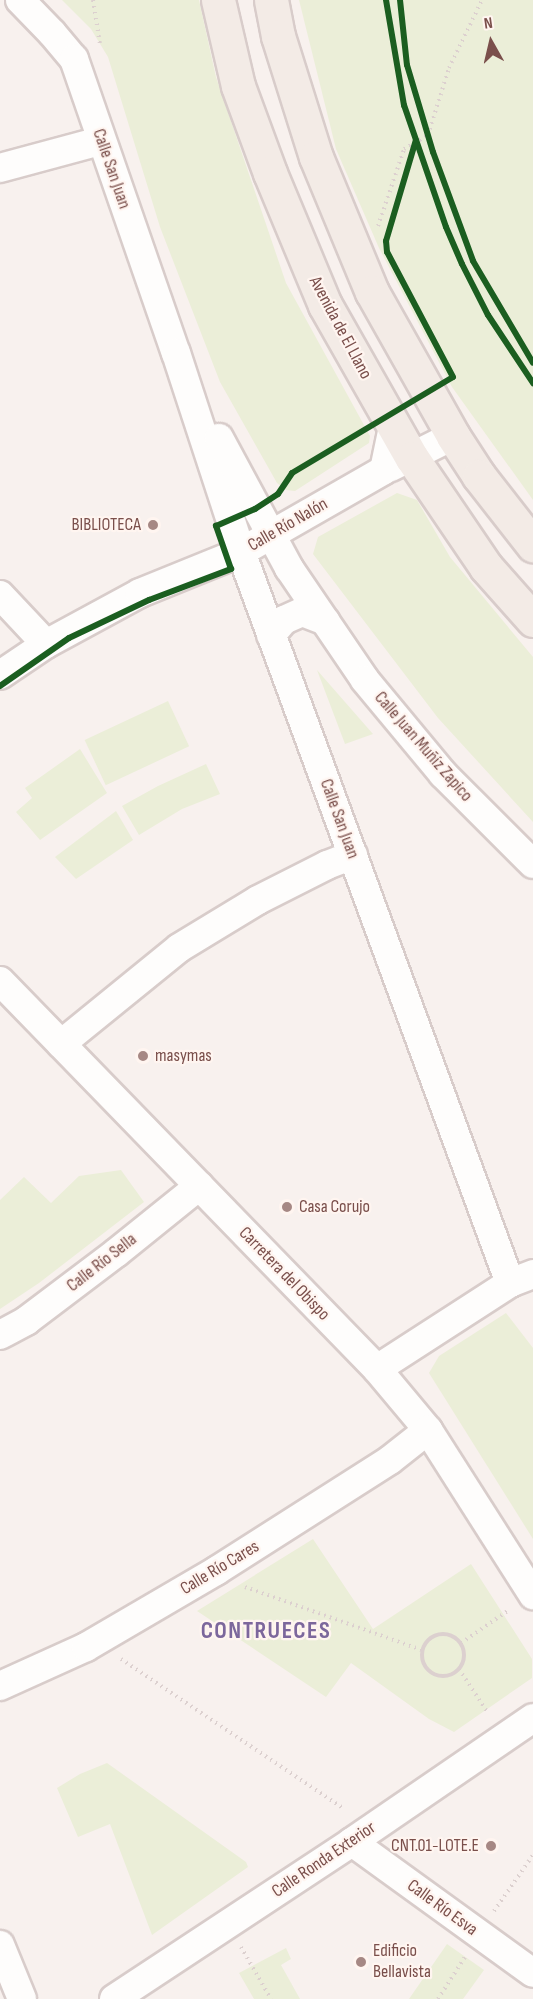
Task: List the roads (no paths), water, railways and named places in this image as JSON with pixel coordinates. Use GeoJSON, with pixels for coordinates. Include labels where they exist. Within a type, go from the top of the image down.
{"type":"FeatureCollection","features":[{"type":"Feature","properties":{"kind":"main road","name":"Avenida de El Llano"},"geometry":{"type":"LineString","coordinates":[[218,0],[238,86],[297,241],[325,305],[393,427],[398,464],[533,620]]}},
{"type":"Feature","properties":{"kind":"main road"},"geometry":{"type":"LineString","coordinates":[[271,0],[278,36],[316,157],[372,292],[453,436],[479,476],[533,545]]}},
{"type":"Feature","properties":{"kind":"street","name":"Calle San Juan"},"geometry":{"type":"LineString","coordinates":[[20,0],[74,59],[100,141],[176,353],[241,552],[271,634],[353,855],[522,1279]]}},
{"type":"Feature","properties":{"kind":"street"},"geometry":{"type":"LineString","coordinates":[[0,168],[100,141]]}},
{"type":"Feature","properties":{"kind":"street","name":"Calle San Juan"},"geometry":{"type":"LineString","coordinates":[[176,353],[269,535]]}},
{"type":"Feature","properties":{"kind":"street","name":"Calle Río Nalón"},"geometry":{"type":"LineString","coordinates":[[0,675],[46,644],[140,593],[241,552],[398,464],[453,436]]}},
{"type":"Feature","properties":{"kind":"street","name":"Calle Juan Muñíz Zapico"},"geometry":{"type":"LineString","coordinates":[[269,535],[365,680],[443,774],[533,864]]}},
{"type":"Feature","properties":{"kind":"street"},"geometry":{"type":"LineString","coordinates":[[0,595],[46,644]]}},
{"type":"Feature","properties":{"kind":"street"},"geometry":{"type":"LineString","coordinates":[[271,634],[284,620],[302,612],[325,621]]}},
{"type":"Feature","properties":{"kind":"street"},"geometry":{"type":"LineString","coordinates":[[61,1044],[179,948],[258,900],[327,865],[353,855]]}},
{"type":"Feature","properties":{"kind":"street","name":"Carretera del Obispo"},"geometry":{"type":"LineString","coordinates":[[0,981],[377,1369],[428,1430],[533,1595]]}},
{"type":"Feature","properties":{"kind":"street","name":"Calle Río Sella"},"geometry":{"type":"LineString","coordinates":[[0,1335],[35,1314],[199,1186]]}},
{"type":"Feature","properties":{"kind":"street"},"geometry":{"type":"LineString","coordinates":[[377,1369],[522,1279]]}},
{"type":"Feature","properties":{"kind":"street","name":"Calle Río Cares"},"geometry":{"type":"LineString","coordinates":[[0,1686],[86,1647],[216,1571],[390,1460],[428,1430]]}},
{"type":"Feature","properties":{"kind":"street","name":"Calle Ronda Exterior"},"geometry":{"type":"LineString","coordinates":[[114,1999],[352,1842],[533,1718]]}},
{"type":"Feature","properties":{"kind":"street","name":"Calle Río Esva"},"geometry":{"type":"LineString","coordinates":[[352,1842],[533,1973]]}},
{"type":"Feature","properties":{"kind":"street"},"geometry":{"type":"LineString","coordinates":[[0,1945],[22,1999]]}},
{"type":"Feature","properties":{"kind":"place","name":"BIBLIOTECA"},"geometry":{"type":"Point","coordinates":[153,525]}},
{"type":"Feature","properties":{"kind":"place","name":"masymas"},"geometry":{"type":"Point","coordinates":[143,1056]}},
{"type":"Feature","properties":{"kind":"place","name":"Casa Corujo"},"geometry":{"type":"Point","coordinates":[287,1207]}},
{"type":"Feature","properties":{"kind":"place","name":"CNT.01-LOTE.E"},"geometry":{"type":"Point","coordinates":[491,1846]}},
{"type":"Feature","properties":{"kind":"place","name":"Edificio Bellavista"},"geometry":{"type":"Point","coordinates":[361,1962]}},
{"type":"Feature","properties":{"kind":"district","name":"CONTRUECES"},"geometry":{"type":"Point","coordinates":[266,1631]}}]}
